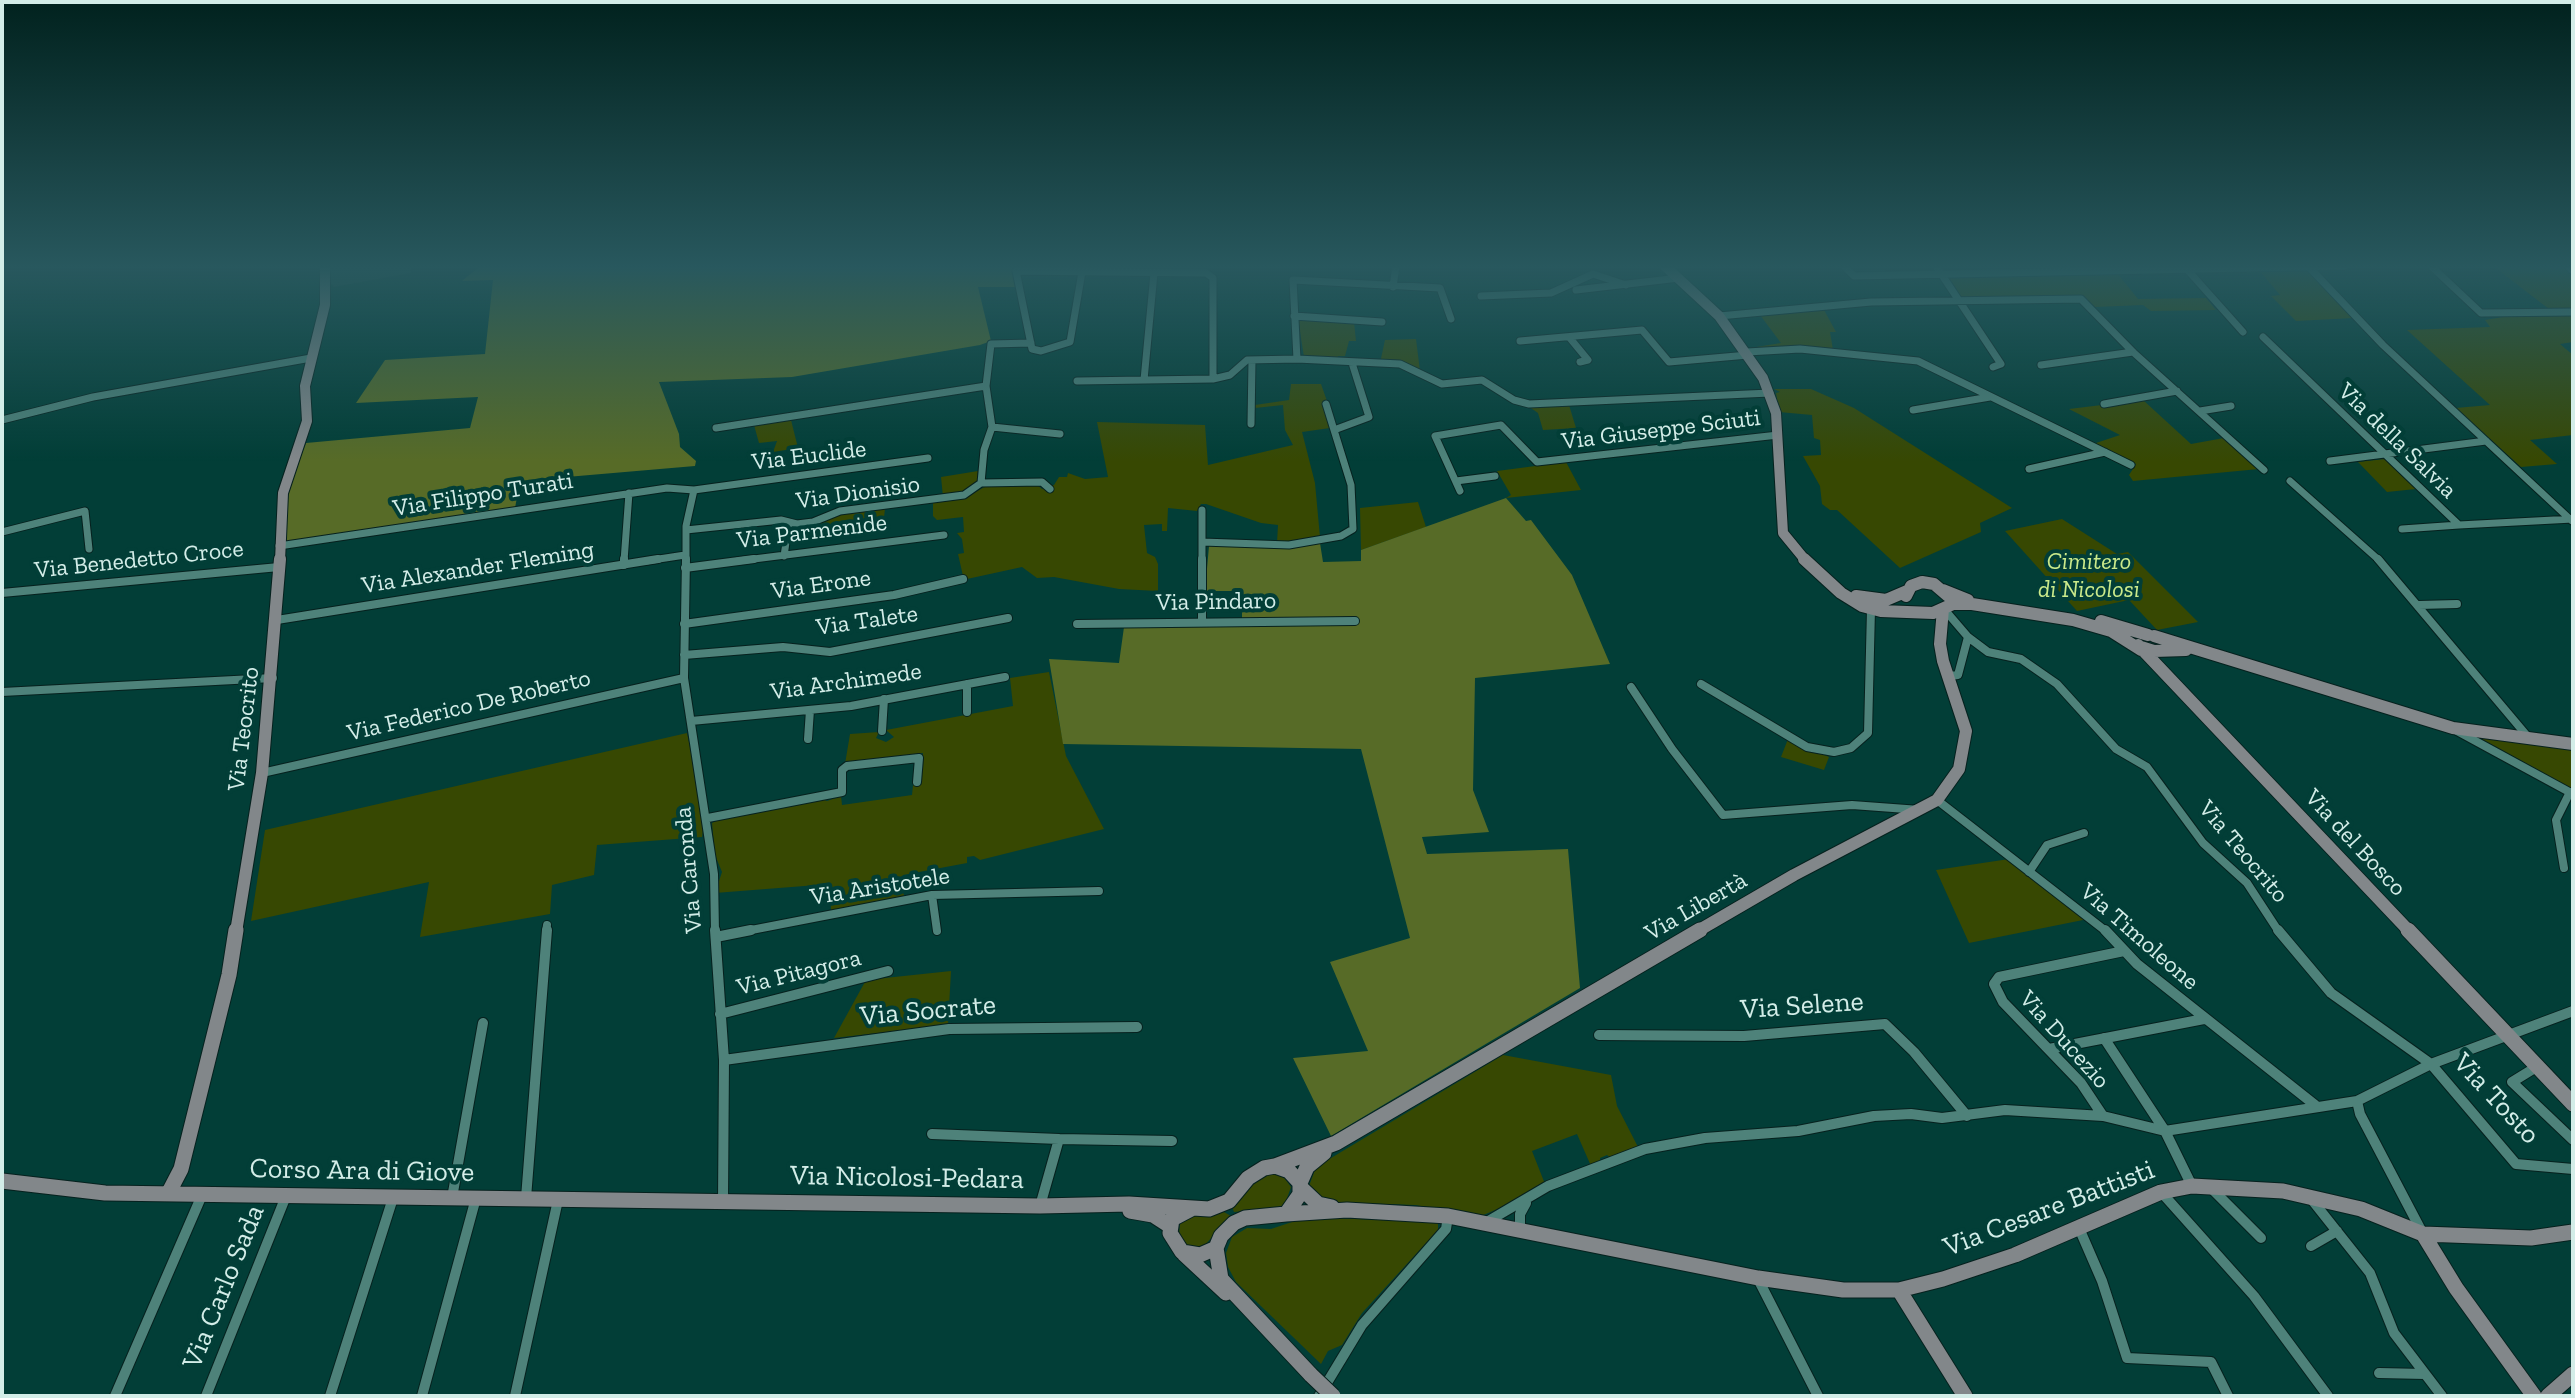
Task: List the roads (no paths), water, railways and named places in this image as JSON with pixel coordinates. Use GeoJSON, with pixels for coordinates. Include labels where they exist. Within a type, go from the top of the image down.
{"type":"FeatureCollection","features":[{"type":"Feature","properties":{"kind":"main road","name":"Via Teocrito"},"geometry":{"type":"LineString","coordinates":[[168,1194],[181,1169],[229,975],[262,773],[273,678],[283,493],[307,421],[305,386],[318,331]]}},
{"type":"Feature","properties":{"kind":"main road"},"geometry":{"type":"LineString","coordinates":[[1731,331],[1748,354],[1770,393],[1778,435],[1783,533],[1790,545],[1853,601],[1871,609],[1919,611],[1972,604],[2073,620],[2151,646],[2228,660],[2453,728],[2573,744]]}},
{"type":"Feature","properties":{"kind":"main road"},"geometry":{"type":"LineString","coordinates":[[1826,578],[1846,591],[1870,599],[1893,598],[1922,582],[1967,600],[2105,621],[2151,646],[2228,660]]}},
{"type":"Feature","properties":{"kind":"main road"},"geometry":{"type":"LineString","coordinates":[[1940,644],[1944,608],[1949,597],[1943,590]]}},
{"type":"Feature","properties":{"kind":"main road"},"geometry":{"type":"LineString","coordinates":[[1907,591],[1908,603],[1932,623],[1940,644]]}},
{"type":"Feature","properties":{"kind":"main road","name":"Via Libertà"},"geometry":{"type":"LineString","coordinates":[[1336,1143],[1794,875],[1937,800],[1959,769],[1966,743],[1964,718],[1940,644]]}},
{"type":"Feature","properties":{"kind":"main road"},"geometry":{"type":"LineString","coordinates":[[2151,646],[2171,679]]}},
{"type":"Feature","properties":{"kind":"main road","name":"Via del Bosco"},"geometry":{"type":"LineString","coordinates":[[2151,646],[2171,679],[2573,1104]]}},
{"type":"Feature","properties":{"kind":"main road"},"geometry":{"type":"LineString","coordinates":[[1091,1206],[1129,1204],[1191,1209],[1219,1206],[1236,1194],[1256,1171],[1336,1143]]}},
{"type":"Feature","properties":{"kind":"main road"},"geometry":{"type":"LineString","coordinates":[[1286,1214],[1295,1203],[1307,1167],[1336,1143]]}},
{"type":"Feature","properties":{"kind":"main road"},"geometry":{"type":"LineString","coordinates":[[1275,1166],[1289,1171],[1318,1204],[1347,1210]]}},
{"type":"Feature","properties":{"kind":"main road","name":"Corso Ara di Giove"},"geometry":{"type":"LineString","coordinates":[[2,1181],[75,1191],[168,1194],[723,1201]]}},
{"type":"Feature","properties":{"kind":"main road","name":"Via Cesare Battisti"},"geometry":{"type":"LineString","coordinates":[[1448,1216],[1758,1278],[1843,1290],[1899,1290],[2015,1255],[2161,1192],[2200,1185],[2309,1196],[2361,1209],[2423,1234],[2531,1238],[2573,1232]]}},
{"type":"Feature","properties":{"kind":"main road","name":"Via Nicolosi-Pedara"},"geometry":{"type":"LineString","coordinates":[[723,1201],[1091,1206]]}},
{"type":"Feature","properties":{"kind":"main road"},"geometry":{"type":"LineString","coordinates":[[1091,1206],[1153,1215],[1170,1226],[1174,1242],[1182,1252],[1214,1284],[1239,1302]]}},
{"type":"Feature","properties":{"kind":"main road"},"geometry":{"type":"LineString","coordinates":[[1170,1226],[1178,1213],[1191,1209]]}},
{"type":"Feature","properties":{"kind":"main road"},"geometry":{"type":"LineString","coordinates":[[1333,1396],[1239,1302],[1221,1279],[1216,1248],[1221,1236],[1234,1223],[1245,1218],[1286,1214],[1347,1210],[1448,1216]]}},
{"type":"Feature","properties":{"kind":"main road"},"geometry":{"type":"LineString","coordinates":[[2423,1234],[2456,1288],[2534,1396]]}},
{"type":"Feature","properties":{"kind":"main road"},"geometry":{"type":"LineString","coordinates":[[1182,1252],[1200,1255],[1216,1248]]}},
{"type":"Feature","properties":{"kind":"main road"},"geometry":{"type":"LineString","coordinates":[[1899,1290],[1965,1396]]}},
{"type":"Feature","properties":{"kind":"main road"},"geometry":{"type":"LineString","coordinates":[[2548,1396],[2573,1374]]}},
{"type":"Feature","properties":{"kind":"street"},"geometry":{"type":"LineString","coordinates":[[1029,331],[1032,349],[1041,351],[1070,342],[1072,331]]}},
{"type":"Feature","properties":{"kind":"street"},"geometry":{"type":"LineString","coordinates":[[1144,380],[1149,331]]}},
{"type":"Feature","properties":{"kind":"street"},"geometry":{"type":"LineString","coordinates":[[1213,331],[1213,379]]}},
{"type":"Feature","properties":{"kind":"street"},"geometry":{"type":"LineString","coordinates":[[1295,331],[1297,359]]}},
{"type":"Feature","properties":{"kind":"street"},"geometry":{"type":"LineString","coordinates":[[1520,341],[1629,331]]}},
{"type":"Feature","properties":{"kind":"street"},"geometry":{"type":"LineString","coordinates":[[1643,331],[1669,362],[1800,349],[1918,361],[2131,465]]}},
{"type":"Feature","properties":{"kind":"street"},"geometry":{"type":"LineString","coordinates":[[1978,331],[2001,364],[1993,367]]}},
{"type":"Feature","properties":{"kind":"street"},"geometry":{"type":"LineString","coordinates":[[2113,331],[2264,470]]}},
{"type":"Feature","properties":{"kind":"street"},"geometry":{"type":"LineString","coordinates":[[2370,331],[2572,520]]}},
{"type":"Feature","properties":{"kind":"street"},"geometry":{"type":"LineString","coordinates":[[1569,337],[1588,360],[1580,362]]}},
{"type":"Feature","properties":{"kind":"street","name":"Via della Salvia"},"geometry":{"type":"LineString","coordinates":[[2263,337],[2459,525],[2572,520]]}},
{"type":"Feature","properties":{"kind":"street"},"geometry":{"type":"LineString","coordinates":[[1031,343],[991,344],[986,386],[992,427],[984,450],[981,483],[1042,482],[1050,489]]}},
{"type":"Feature","properties":{"kind":"street"},"geometry":{"type":"LineString","coordinates":[[2041,365],[2133,352]]}},
{"type":"Feature","properties":{"kind":"street"},"geometry":{"type":"LineString","coordinates":[[2,420],[93,397],[311,358]]}},
{"type":"Feature","properties":{"kind":"street"},"geometry":{"type":"LineString","coordinates":[[1077,381],[1213,379],[1230,375],[1244,362],[1252,360],[1297,359],[1400,364],[1442,384],[1482,380],[1514,400],[1529,404],[1770,393]]}},
{"type":"Feature","properties":{"kind":"street"},"geometry":{"type":"LineString","coordinates":[[1251,424],[1252,360]]}},
{"type":"Feature","properties":{"kind":"street"},"geometry":{"type":"LineString","coordinates":[[1334,430],[1369,417],[1352,363]]}},
{"type":"Feature","properties":{"kind":"street"},"geometry":{"type":"LineString","coordinates":[[716,428],[986,386]]}},
{"type":"Feature","properties":{"kind":"street"},"geometry":{"type":"LineString","coordinates":[[2104,404],[2177,391]]}},
{"type":"Feature","properties":{"kind":"street"},"geometry":{"type":"LineString","coordinates":[[1913,410],[1991,397]]}},
{"type":"Feature","properties":{"kind":"street"},"geometry":{"type":"LineString","coordinates":[[1202,542],[1289,545],[1350,532],[1355,511],[1351,485],[1326,404]]}},
{"type":"Feature","properties":{"kind":"street"},"geometry":{"type":"LineString","coordinates":[[2200,411],[2231,406]]}},
{"type":"Feature","properties":{"kind":"street","name":"Via Giuseppe Sciuti"},"geometry":{"type":"LineString","coordinates":[[1460,491],[1435,436],[1501,425],[1537,462],[1778,435]]}},
{"type":"Feature","properties":{"kind":"street"},"geometry":{"type":"LineString","coordinates":[[992,427],[1060,434]]}},
{"type":"Feature","properties":{"kind":"street"},"geometry":{"type":"LineString","coordinates":[[2330,461],[2486,441]]}},
{"type":"Feature","properties":{"kind":"street"},"geometry":{"type":"LineString","coordinates":[[2029,469],[2106,452]]}},
{"type":"Feature","properties":{"kind":"street","name":"Via Euclide"},"geometry":{"type":"LineString","coordinates":[[694,490],[928,458]]}},
{"type":"Feature","properties":{"kind":"street"},"geometry":{"type":"LineString","coordinates":[[1456,481],[1495,476]]}},
{"type":"Feature","properties":{"kind":"street"},"geometry":{"type":"LineString","coordinates":[[2290,481],[2388,568],[2529,738]]}},
{"type":"Feature","properties":{"kind":"street","name":"Via Dionisio"},"geometry":{"type":"LineString","coordinates":[[686,530],[781,520],[813,522],[840,511],[959,496],[981,483]]}},
{"type":"Feature","properties":{"kind":"street","name":"Via Filippo Turati"},"geometry":{"type":"LineString","coordinates":[[279,546],[629,493],[667,488],[694,490]]}},
{"type":"Feature","properties":{"kind":"street","name":"Via Caronda"},"geometry":{"type":"LineString","coordinates":[[694,490],[686,530],[684,678],[697,772],[708,818],[724,1060],[723,1201]]}},
{"type":"Feature","properties":{"kind":"street"},"geometry":{"type":"LineString","coordinates":[[624,565],[629,493]]}},
{"type":"Feature","properties":{"kind":"street"},"geometry":{"type":"LineString","coordinates":[[1202,510],[1202,622]]}},
{"type":"Feature","properties":{"kind":"street"},"geometry":{"type":"LineString","coordinates":[[2,532],[85,511],[89,549]]}},
{"type":"Feature","properties":{"kind":"street"},"geometry":{"type":"LineString","coordinates":[[784,556],[789,522]]}},
{"type":"Feature","properties":{"kind":"street"},"geometry":{"type":"LineString","coordinates":[[2402,529],[2459,525]]}},
{"type":"Feature","properties":{"kind":"street","name":"Via Parmenide"},"geometry":{"type":"LineString","coordinates":[[685,568],[944,535]]}},
{"type":"Feature","properties":{"kind":"street","name":"Via Alexander Fleming"},"geometry":{"type":"LineString","coordinates":[[277,620],[685,555]]}},
{"type":"Feature","properties":{"kind":"street","name":"Via Benedetto Croce"},"geometry":{"type":"LineString","coordinates":[[2,593],[279,567]]}},
{"type":"Feature","properties":{"kind":"street","name":"Via Erone"},"geometry":{"type":"LineString","coordinates":[[684,624],[894,595],[963,579]]}},
{"type":"Feature","properties":{"kind":"street"},"geometry":{"type":"LineString","coordinates":[[2419,605],[2457,604]]}},
{"type":"Feature","properties":{"kind":"street"},"geometry":{"type":"LineString","coordinates":[[1944,608],[1968,637],[1958,675],[1949,676]]}},
{"type":"Feature","properties":{"kind":"street"},"geometry":{"type":"LineString","coordinates":[[1701,684],[1807,747],[1834,752],[1851,748],[1868,733],[1871,609]]}},
{"type":"Feature","properties":{"kind":"street","name":"Via Talete"},"geometry":{"type":"LineString","coordinates":[[684,655],[783,647],[830,652],[1008,618]]}},
{"type":"Feature","properties":{"kind":"street","name":"Via Pindaro"},"geometry":{"type":"LineString","coordinates":[[1077,624],[1355,621]]}},
{"type":"Feature","properties":{"kind":"street","name":"Via Teocrito"},"geometry":{"type":"LineString","coordinates":[[1968,637],[1981,649],[2021,659],[2057,684],[2116,749],[2147,767],[2203,843],[2247,883],[2282,937],[2331,993],[2431,1064]]}},
{"type":"Feature","properties":{"kind":"street","name":"Via Archimede"},"geometry":{"type":"LineString","coordinates":[[691,721],[810,710],[1005,677]]}},
{"type":"Feature","properties":{"kind":"street"},"geometry":{"type":"LineString","coordinates":[[2,692],[273,678]]}},
{"type":"Feature","properties":{"kind":"street","name":"Via Federico De Roberto"},"geometry":{"type":"LineString","coordinates":[[262,773],[684,678]]}},
{"type":"Feature","properties":{"kind":"street"},"geometry":{"type":"LineString","coordinates":[[967,684],[967,712]]}},
{"type":"Feature","properties":{"kind":"street"},"geometry":{"type":"LineString","coordinates":[[1631,687],[1665,739],[1723,815],[1852,805],[1915,807],[1921,811]]}},
{"type":"Feature","properties":{"kind":"street"},"geometry":{"type":"LineString","coordinates":[[882,731],[884,699]]}},
{"type":"Feature","properties":{"kind":"street"},"geometry":{"type":"LineString","coordinates":[[808,739],[810,710]]}},
{"type":"Feature","properties":{"kind":"street"},"geometry":{"type":"LineString","coordinates":[[2453,728],[2572,793],[2556,820],[2564,868]]}},
{"type":"Feature","properties":{"kind":"street"},"geometry":{"type":"LineString","coordinates":[[708,818],[842,792],[842,770],[847,766],[919,758],[917,782]]}},
{"type":"Feature","properties":{"kind":"street","name":"Via Timoleone"},"geometry":{"type":"LineString","coordinates":[[1937,800],[2103,928],[2124,951],[2204,1019],[2247,1048],[2315,1105]]}},
{"type":"Feature","properties":{"kind":"street"},"geometry":{"type":"LineString","coordinates":[[2029,872],[2047,845],[2084,833]]}},
{"type":"Feature","properties":{"kind":"street","name":"Via Aristotele"},"geometry":{"type":"LineString","coordinates":[[716,937],[932,895],[1099,891]]}},
{"type":"Feature","properties":{"kind":"street"},"geometry":{"type":"LineString","coordinates":[[932,895],[937,931]]}},
{"type":"Feature","properties":{"kind":"street"},"geometry":{"type":"LineString","coordinates":[[526,1198],[547,925]]}},
{"type":"Feature","properties":{"kind":"street","name":"Via Ducezio"},"geometry":{"type":"LineString","coordinates":[[2103,1116],[2081,1083],[2003,1002],[1995,980],[2124,951]]}},
{"type":"Feature","properties":{"kind":"street","name":"Via Pitagora"},"geometry":{"type":"LineString","coordinates":[[720,1014],[888,971]]}},
{"type":"Feature","properties":{"kind":"street"},"geometry":{"type":"LineString","coordinates":[[1485,1223],[1527,1202],[1548,1186],[1645,1149],[1676,1142],[1798,1131],[1874,1116],[1967,1116],[2019,1110],[2103,1116],[2165,1131],[2315,1105],[2357,1101],[2483,1042],[2509,1037],[2573,1011]]}},
{"type":"Feature","properties":{"kind":"street"},"geometry":{"type":"LineString","coordinates":[[2049,1049],[2204,1019]]}},
{"type":"Feature","properties":{"kind":"street"},"geometry":{"type":"LineString","coordinates":[[452,1198],[483,1023]]}},
{"type":"Feature","properties":{"kind":"street","name":"Via Selene"},"geometry":{"type":"LineString","coordinates":[[1599,1035],[1744,1036],[1885,1024],[1914,1052],[1967,1116]]}},
{"type":"Feature","properties":{"kind":"street","name":"Via Socrate"},"geometry":{"type":"LineString","coordinates":[[724,1060],[949,1029],[1137,1027]]}},
{"type":"Feature","properties":{"kind":"street"},"geometry":{"type":"LineString","coordinates":[[2104,1038],[2200,1185],[2261,1238]]}},
{"type":"Feature","properties":{"kind":"street","name":"Via Tosto"},"geometry":{"type":"LineString","coordinates":[[2431,1064],[2465,1108],[2516,1164],[2573,1169]]}},
{"type":"Feature","properties":{"kind":"street"},"geometry":{"type":"LineString","coordinates":[[2535,1064],[2512,1082],[2573,1140]]}},
{"type":"Feature","properties":{"kind":"street"},"geometry":{"type":"LineString","coordinates":[[2357,1101],[2360,1114],[2423,1234]]}},
{"type":"Feature","properties":{"kind":"street"},"geometry":{"type":"LineString","coordinates":[[932,1134],[1172,1141]]}},
{"type":"Feature","properties":{"kind":"street"},"geometry":{"type":"LineString","coordinates":[[1040,1206],[1059,1139]]}},
{"type":"Feature","properties":{"kind":"street"},"geometry":{"type":"LineString","coordinates":[[2161,1192],[2254,1296],[2328,1396]]}},
{"type":"Feature","properties":{"kind":"street"},"geometry":{"type":"LineString","coordinates":[[115,1396],[203,1194]]}},
{"type":"Feature","properties":{"kind":"street","name":"Via Carlo Sada"},"geometry":{"type":"LineString","coordinates":[[206,1396],[286,1196]]}},
{"type":"Feature","properties":{"kind":"street"},"geometry":{"type":"LineString","coordinates":[[2309,1196],[2370,1273],[2394,1333],[2442,1396]]}},
{"type":"Feature","properties":{"kind":"street"},"geometry":{"type":"LineString","coordinates":[[330,1396],[393,1198]]}},
{"type":"Feature","properties":{"kind":"street"},"geometry":{"type":"LineString","coordinates":[[422,1396],[476,1198]]}},
{"type":"Feature","properties":{"kind":"street"},"geometry":{"type":"LineString","coordinates":[[515,1396],[558,1200]]}},
{"type":"Feature","properties":{"kind":"street"},"geometry":{"type":"LineString","coordinates":[[1520,1230],[1520,1214],[1527,1202]]}},
{"type":"Feature","properties":{"kind":"street"},"geometry":{"type":"LineString","coordinates":[[1319,1396],[1369,1315],[1446,1229],[1448,1216]]}},
{"type":"Feature","properties":{"kind":"street"},"geometry":{"type":"LineString","coordinates":[[2079,1228],[2102,1281],[2127,1358],[2211,1362],[2228,1396]]}},
{"type":"Feature","properties":{"kind":"street"},"geometry":{"type":"LineString","coordinates":[[2311,1246],[2337,1231]]}},
{"type":"Feature","properties":{"kind":"street"},"geometry":{"type":"LineString","coordinates":[[1758,1278],[1818,1396]]}},
{"type":"Feature","properties":{"kind":"street"},"geometry":{"type":"LineString","coordinates":[[2379,1373],[2425,1374]]}},
{"type":"Feature","properties":{"kind":"park label","name":"Cimitero di Nicolosi"},"geometry":{"type":"Point","coordinates":[2089,576]}}]}
